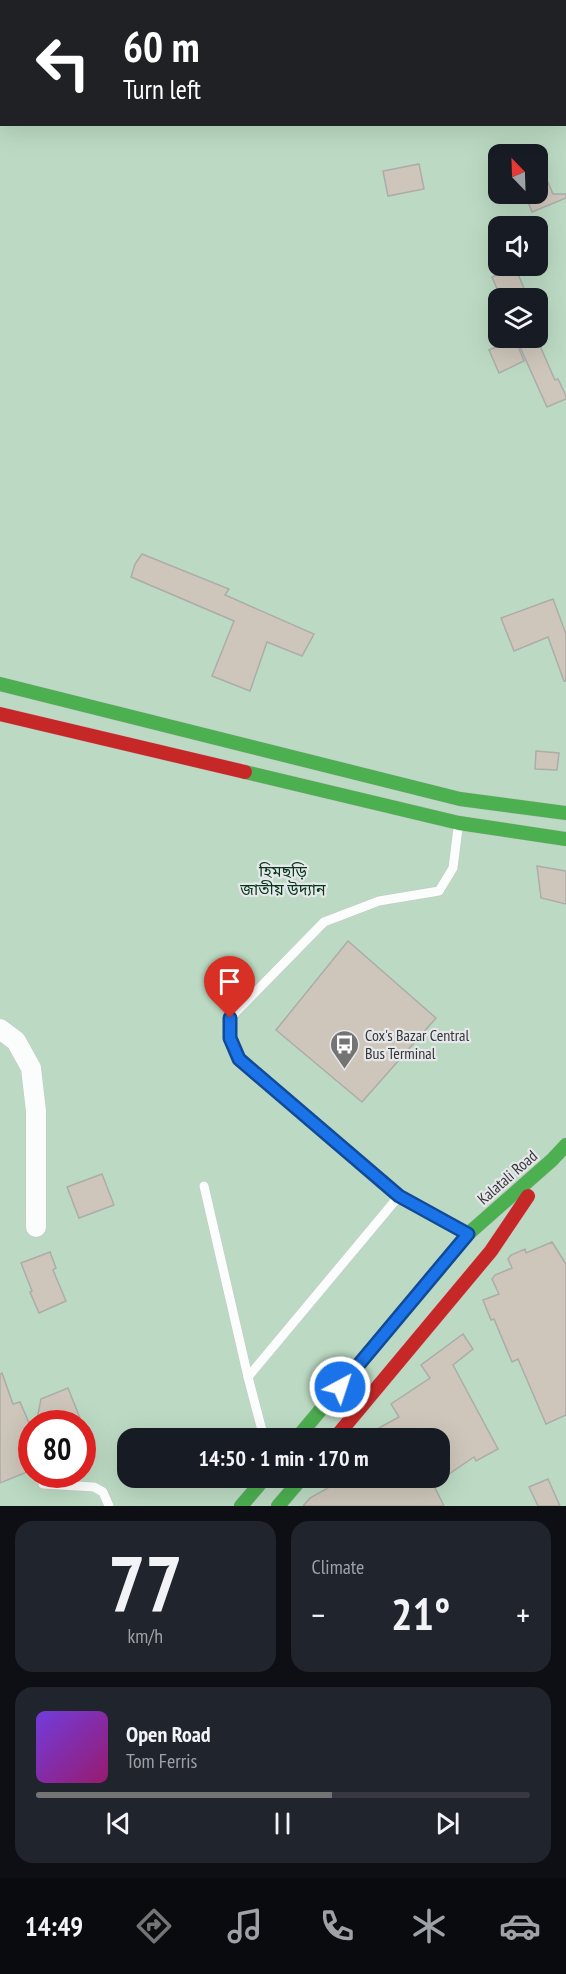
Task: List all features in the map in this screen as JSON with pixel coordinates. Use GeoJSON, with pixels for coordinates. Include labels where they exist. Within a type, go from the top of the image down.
{"type":"FeatureCollection","features":[{"type":"Feature","properties":{"kind":"main road"},"geometry":{"type":"LineString","coordinates":[[0,684],[460,799],[566,813]]}},
{"type":"Feature","properties":{"kind":"main road"},"geometry":{"type":"LineString","coordinates":[[2,720],[459,823],[566,839]]}},
{"type":"Feature","properties":{"kind":"main road","name":"Kalatali Road"},"geometry":{"type":"LineString","coordinates":[[306,1428],[479,1243],[566,1145]]}},
{"type":"Feature","properties":{"kind":"main road","name":"Kalatali Road"},"geometry":{"type":"LineString","coordinates":[[342,1428],[479,1243],[552,1160]]}},
{"type":"Feature","properties":{"kind":"main road"},"geometry":{"type":"LineString","coordinates":[[241,1506],[256,1488]]}},
{"type":"Feature","properties":{"kind":"main road"},"geometry":{"type":"LineString","coordinates":[[280,1501],[292,1488]]}},
{"type":"Feature","properties":{"kind":"street"},"geometry":{"type":"LineString","coordinates":[[0,1029],[15,1041],[31,1068],[36,1111],[36,1227]]}},
{"type":"Feature","properties":{"kind":"lane"},"geometry":{"type":"LineString","coordinates":[[459,823],[453,868],[439,891],[379,901],[324,922],[230,1018],[230,1038],[239,1059],[399,1196],[479,1243]]}},
{"type":"Feature","properties":{"kind":"lane"},"geometry":{"type":"LineString","coordinates":[[204,1186],[261,1428]]}},
{"type":"Feature","properties":{"kind":"lane"},"geometry":{"type":"LineString","coordinates":[[248,1377],[399,1196]]}},
{"type":"Feature","properties":{"kind":"lane"},"geometry":{"type":"LineString","coordinates":[[96,1488],[104,1492],[109,1506]]}},
{"type":"Feature","properties":{"kind":"green space","name":"হিমছড়ি জাতীয় উদ্যান"},"geometry":{"type":"Polygon","coordinates":[[[0,126],[566,126],[566,1506],[0,1506],[0,126]]]}},
{"type":"Feature","properties":{"kind":"building"},"geometry":{"type":"Polygon","coordinates":[[[419,164],[424,189],[388,196],[383,171],[419,164]]]}},
{"type":"Feature","properties":{"kind":"building"},"geometry":{"type":"Polygon","coordinates":[[[548,182],[553,194],[566,194],[566,198],[532,212],[529,204],[548,204],[548,182]]]}},
{"type":"Feature","properties":{"kind":"building"},"geometry":{"type":"Polygon","coordinates":[[[519,276],[524,288],[497,288],[492,277],[519,276]]]}},
{"type":"Feature","properties":{"kind":"building"},"geometry":{"type":"Polygon","coordinates":[[[519,348],[524,361],[499,373],[489,350],[519,348]]]}},
{"type":"Feature","properties":{"kind":"building"},"geometry":{"type":"Polygon","coordinates":[[[520,348],[541,348],[555,380],[558,379],[566,396],[566,399],[547,407],[520,348]]]}},
{"type":"Feature","properties":{"kind":"building"},"geometry":{"type":"Polygon","coordinates":[[[142,554],[229,589],[225,595],[314,634],[302,656],[267,642],[250,691],[212,676],[234,621],[131,577],[135,564],[142,554]]]}},
{"type":"Feature","properties":{"kind":"building"},"geometry":{"type":"Polygon","coordinates":[[[553,599],[566,634],[566,681],[564,681],[548,637],[514,651],[501,618],[553,599]]]}},
{"type":"Feature","properties":{"kind":"building"},"geometry":{"type":"Polygon","coordinates":[[[536,751],[559,753],[557,770],[535,769],[536,751]]]}},
{"type":"Feature","properties":{"kind":"building"},"geometry":{"type":"Polygon","coordinates":[[[537,866],[566,871],[566,904],[541,898],[537,866]]]}},
{"type":"Feature","properties":{"kind":"building"},"geometry":{"type":"Polygon","coordinates":[[[348,941],[436,1018],[362,1102],[276,1030],[348,941]]]}},
{"type":"Feature","properties":{"kind":"building"},"geometry":{"type":"Polygon","coordinates":[[[102,1174],[114,1205],[79,1218],[67,1187],[102,1174]]]}},
{"type":"Feature","properties":{"kind":"building"},"geometry":{"type":"Polygon","coordinates":[[[552,1242],[566,1264],[566,1415],[546,1424],[518,1359],[512,1362],[494,1319],[491,1320],[483,1300],[499,1294],[492,1279],[495,1275],[512,1268],[508,1259],[511,1255],[525,1249],[526,1253],[552,1242]]]}},
{"type":"Feature","properties":{"kind":"building"},"geometry":{"type":"Polygon","coordinates":[[[50,1252],[56,1268],[53,1270],[66,1301],[39,1313],[21,1263],[50,1252]]]}},
{"type":"Feature","properties":{"kind":"building"},"geometry":{"type":"Polygon","coordinates":[[[463,1334],[473,1349],[453,1365],[498,1449],[476,1461],[474,1457],[450,1473],[450,1428],[379,1428],[399,1417],[391,1404],[430,1378],[421,1365],[463,1334]]]}},
{"type":"Feature","properties":{"kind":"building"},"geometry":{"type":"Polygon","coordinates":[[[2,1373],[13,1404],[20,1402],[23,1410],[18,1410],[18,1476],[0,1483],[0,1374],[2,1373]]]}},
{"type":"Feature","properties":{"kind":"building"},"geometry":{"type":"Polygon","coordinates":[[[68,1388],[77,1410],[39,1410],[41,1399],[68,1388]]]}},
{"type":"Feature","properties":{"kind":"building"},"geometry":{"type":"Polygon","coordinates":[[[548,1479],[560,1506],[538,1506],[529,1487],[548,1479]]]}},
{"type":"Feature","properties":{"kind":"building"},"geometry":{"type":"Polygon","coordinates":[[[328,1488],[435,1488],[444,1506],[303,1506],[310,1498],[328,1488]]]}},
{"type":"Feature","properties":{"kind":"traffic: fast"},"geometry":{"type":"LineString","coordinates":[[0,684],[460,799],[566,813]]}},
{"type":"Feature","properties":{"kind":"traffic: fast"},"geometry":{"type":"LineString","coordinates":[[245,772],[459,823],[566,839]]}},
{"type":"Feature","properties":{"kind":"traffic: fast"},"geometry":{"type":"LineString","coordinates":[[305,1428],[468,1234],[566,1145]]}},
{"type":"Feature","properties":{"kind":"traffic: fast"},"geometry":{"type":"LineString","coordinates":[[241,1506],[256,1488]]}},
{"type":"Feature","properties":{"kind":"traffic: fast"},"geometry":{"type":"LineString","coordinates":[[278,1506],[293,1488]]}},
{"type":"Feature","properties":{"kind":"traffic: jam"},"geometry":{"type":"LineString","coordinates":[[0,714],[245,772]]}},
{"type":"Feature","properties":{"kind":"traffic: jam"},"geometry":{"type":"LineString","coordinates":[[343,1428],[491,1251],[528,1196]]}},
{"type":"Feature","properties":{"kind":"place","name":"Cox's Bazar Central Bus Terminal"},"geometry":{"type":"Point","coordinates":[344,1070]}},
{"type":"Feature","properties":{"kind":"route"},"geometry":{"type":"LineString","coordinates":[[230,1018],[230,1038],[239,1059],[399,1196],[468,1234],[340,1387]]}}]}
